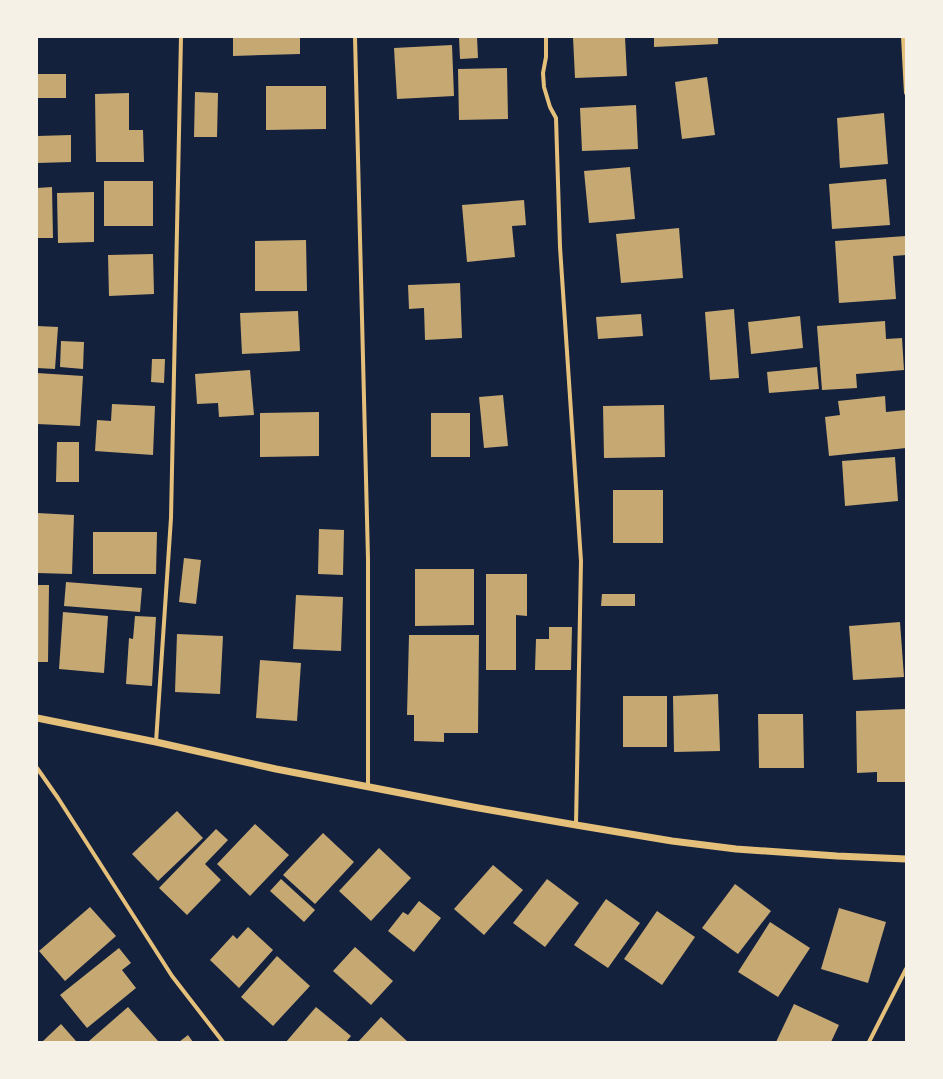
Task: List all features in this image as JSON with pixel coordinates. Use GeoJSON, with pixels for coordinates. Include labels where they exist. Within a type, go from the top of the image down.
{"type":"FeatureCollection","features":[{"type":"Feature","properties":{"kind":"street"},"geometry":{"type":"LineString","coordinates":[[156,742],[172,518],[181,37]]}},
{"type":"Feature","properties":{"kind":"street"},"geometry":{"type":"LineString","coordinates":[[354,37],[368,559],[368,787]]}},
{"type":"Feature","properties":{"kind":"street"},"geometry":{"type":"LineString","coordinates":[[546,37],[546,57],[543,73],[544,87],[550,107],[556,118],[560,247],[581,561],[576,826]]}},
{"type":"Feature","properties":{"kind":"street"},"geometry":{"type":"LineString","coordinates":[[903,37],[906,93]]}},
{"type":"Feature","properties":{"kind":"street"},"geometry":{"type":"LineString","coordinates":[[37,718],[156,742],[276,769],[576,826],[736,849],[906,859]]}},
{"type":"Feature","properties":{"kind":"street"},"geometry":{"type":"LineString","coordinates":[[37,768],[62,804],[172,976],[223,1042]]}},
{"type":"Feature","properties":{"kind":"street"},"geometry":{"type":"LineString","coordinates":[[869,1042],[906,970]]}},
{"type":"Feature","properties":{"kind":"building"},"geometry":{"type":"Polygon","coordinates":[[[233,37],[300,37],[300,54],[233,56],[233,37]]]}},
{"type":"Feature","properties":{"kind":"building"},"geometry":{"type":"Polygon","coordinates":[[[459,37],[477,37],[478,58],[460,59],[459,37]]]}},
{"type":"Feature","properties":{"kind":"building"},"geometry":{"type":"Polygon","coordinates":[[[573,37],[625,37],[627,76],[575,78],[573,37]]]}},
{"type":"Feature","properties":{"kind":"building"},"geometry":{"type":"Polygon","coordinates":[[[654,37],[718,37],[718,44],[654,47],[654,37]]]}},
{"type":"Feature","properties":{"kind":"building"},"geometry":{"type":"Polygon","coordinates":[[[452,45],[454,96],[397,99],[394,48],[452,45]]]}},
{"type":"Feature","properties":{"kind":"building"},"geometry":{"type":"Polygon","coordinates":[[[507,68],[508,119],[459,120],[458,69],[507,68]]]}},
{"type":"Feature","properties":{"kind":"building"},"geometry":{"type":"Polygon","coordinates":[[[37,74],[66,74],[66,98],[37,98],[37,74]]]}},
{"type":"Feature","properties":{"kind":"building"},"geometry":{"type":"Polygon","coordinates":[[[707,77],[715,135],[682,139],[675,82],[707,77]]]}},
{"type":"Feature","properties":{"kind":"building"},"geometry":{"type":"Polygon","coordinates":[[[266,86],[326,86],[326,129],[266,130],[266,86]]]}},
{"type":"Feature","properties":{"kind":"building"},"geometry":{"type":"Polygon","coordinates":[[[195,92],[218,93],[217,137],[194,137],[195,92]]]}},
{"type":"Feature","properties":{"kind":"building"},"geometry":{"type":"Polygon","coordinates":[[[129,93],[129,130],[143,130],[144,162],[96,162],[95,94],[129,93]]]}},
{"type":"Feature","properties":{"kind":"building"},"geometry":{"type":"Polygon","coordinates":[[[636,105],[638,149],[582,151],[580,108],[636,105]]]}},
{"type":"Feature","properties":{"kind":"building"},"geometry":{"type":"Polygon","coordinates":[[[884,113],[888,164],[840,168],[837,118],[884,113]]]}},
{"type":"Feature","properties":{"kind":"building"},"geometry":{"type":"Polygon","coordinates":[[[71,135],[71,162],[37,163],[37,136],[71,135]]]}},
{"type":"Feature","properties":{"kind":"building"},"geometry":{"type":"Polygon","coordinates":[[[630,167],[635,219],[589,223],[584,171],[630,167]]]}},
{"type":"Feature","properties":{"kind":"building"},"geometry":{"type":"Polygon","coordinates":[[[886,179],[890,225],[832,229],[829,184],[886,179]]]}},
{"type":"Feature","properties":{"kind":"building"},"geometry":{"type":"Polygon","coordinates":[[[104,181],[153,181],[153,226],[104,226],[104,181]]]}},
{"type":"Feature","properties":{"kind":"building"},"geometry":{"type":"Polygon","coordinates":[[[52,187],[53,238],[37,238],[37,188],[52,187]]]}},
{"type":"Feature","properties":{"kind":"building"},"geometry":{"type":"Polygon","coordinates":[[[94,192],[94,242],[58,243],[57,193],[94,192]]]}},
{"type":"Feature","properties":{"kind":"building"},"geometry":{"type":"Polygon","coordinates":[[[524,200],[526,225],[512,226],[515,257],[467,262],[462,205],[524,200]]]}},
{"type":"Feature","properties":{"kind":"building"},"geometry":{"type":"Polygon","coordinates":[[[679,228],[683,278],[621,283],[616,234],[679,228]]]}},
{"type":"Feature","properties":{"kind":"building"},"geometry":{"type":"Polygon","coordinates":[[[906,236],[906,255],[893,256],[896,299],[839,303],[835,241],[906,236]]]}},
{"type":"Feature","properties":{"kind":"building"},"geometry":{"type":"Polygon","coordinates":[[[306,240],[307,291],[255,291],[255,241],[306,240]]]}},
{"type":"Feature","properties":{"kind":"building"},"geometry":{"type":"Polygon","coordinates":[[[153,254],[154,294],[109,296],[108,255],[153,254]]]}},
{"type":"Feature","properties":{"kind":"building"},"geometry":{"type":"Polygon","coordinates":[[[460,283],[462,338],[425,340],[424,308],[409,309],[408,285],[460,283]]]}},
{"type":"Feature","properties":{"kind":"building"},"geometry":{"type":"Polygon","coordinates":[[[734,309],[739,378],[710,380],[705,312],[734,309]]]}},
{"type":"Feature","properties":{"kind":"building"},"geometry":{"type":"Polygon","coordinates":[[[298,311],[300,351],[242,354],[240,313],[298,311]]]}},
{"type":"Feature","properties":{"kind":"building"},"geometry":{"type":"Polygon","coordinates":[[[641,314],[643,336],[598,339],[596,317],[641,314]]]}},
{"type":"Feature","properties":{"kind":"building"},"geometry":{"type":"Polygon","coordinates":[[[800,316],[803,348],[751,354],[748,322],[800,316]]]}},
{"type":"Feature","properties":{"kind":"building"},"geometry":{"type":"Polygon","coordinates":[[[885,321],[886,339],[902,338],[904,370],[856,374],[857,388],[822,390],[817,326],[885,321]]]}},
{"type":"Feature","properties":{"kind":"building"},"geometry":{"type":"Polygon","coordinates":[[[37,326],[58,327],[55,369],[37,368],[37,326]]]}},
{"type":"Feature","properties":{"kind":"building"},"geometry":{"type":"Polygon","coordinates":[[[61,341],[84,342],[83,369],[60,367],[61,341]]]}},
{"type":"Feature","properties":{"kind":"building"},"geometry":{"type":"Polygon","coordinates":[[[152,359],[165,359],[164,383],[151,382],[152,359]]]}},
{"type":"Feature","properties":{"kind":"building"},"geometry":{"type":"Polygon","coordinates":[[[817,367],[819,389],[769,393],[767,372],[817,367]]]}},
{"type":"Feature","properties":{"kind":"building"},"geometry":{"type":"Polygon","coordinates":[[[250,370],[254,415],[219,417],[218,403],[197,404],[195,374],[250,370]]]}},
{"type":"Feature","properties":{"kind":"building"},"geometry":{"type":"Polygon","coordinates":[[[37,373],[83,376],[80,426],[37,424],[37,373]]]}},
{"type":"Feature","properties":{"kind":"building"},"geometry":{"type":"Polygon","coordinates":[[[503,395],[508,446],[484,448],[479,397],[503,395]]]}},
{"type":"Feature","properties":{"kind":"building"},"geometry":{"type":"Polygon","coordinates":[[[885,396],[886,412],[906,410],[906,448],[829,456],[825,417],[840,415],[838,401],[885,396]]]}},
{"type":"Feature","properties":{"kind":"building"},"geometry":{"type":"Polygon","coordinates":[[[112,404],[155,406],[153,455],[95,451],[97,420],[111,421],[112,404]]]}},
{"type":"Feature","properties":{"kind":"building"},"geometry":{"type":"Polygon","coordinates":[[[664,405],[665,457],[604,458],[603,406],[664,405]]]}},
{"type":"Feature","properties":{"kind":"building"},"geometry":{"type":"Polygon","coordinates":[[[319,412],[319,456],[260,457],[260,413],[319,412]]]}},
{"type":"Feature","properties":{"kind":"building"},"geometry":{"type":"Polygon","coordinates":[[[431,413],[470,413],[470,457],[431,457],[431,413]]]}},
{"type":"Feature","properties":{"kind":"building"},"geometry":{"type":"Polygon","coordinates":[[[57,442],[79,442],[79,482],[56,482],[57,442]]]}},
{"type":"Feature","properties":{"kind":"building"},"geometry":{"type":"Polygon","coordinates":[[[895,457],[898,501],[845,506],[842,461],[895,457]]]}},
{"type":"Feature","properties":{"kind":"building"},"geometry":{"type":"Polygon","coordinates":[[[613,490],[663,490],[663,543],[613,543],[613,490]]]}},
{"type":"Feature","properties":{"kind":"building"},"geometry":{"type":"Polygon","coordinates":[[[37,513],[74,515],[72,574],[37,573],[37,513]]]}},
{"type":"Feature","properties":{"kind":"building"},"geometry":{"type":"Polygon","coordinates":[[[319,529],[344,530],[343,575],[318,574],[319,529]]]}},
{"type":"Feature","properties":{"kind":"building"},"geometry":{"type":"Polygon","coordinates":[[[93,532],[157,532],[156,574],[93,574],[93,532]]]}},
{"type":"Feature","properties":{"kind":"building"},"geometry":{"type":"Polygon","coordinates":[[[184,558],[201,560],[196,604],[179,602],[184,558]]]}},
{"type":"Feature","properties":{"kind":"building"},"geometry":{"type":"Polygon","coordinates":[[[415,569],[474,569],[474,625],[415,626],[415,569]]]}},
{"type":"Feature","properties":{"kind":"building"},"geometry":{"type":"Polygon","coordinates":[[[486,574],[527,574],[527,616],[516,615],[516,670],[486,670],[486,574]]]}},
{"type":"Feature","properties":{"kind":"building"},"geometry":{"type":"Polygon","coordinates":[[[66,582],[142,588],[140,612],[64,606],[66,582]]]}},
{"type":"Feature","properties":{"kind":"building"},"geometry":{"type":"Polygon","coordinates":[[[37,585],[49,585],[48,662],[37,662],[37,585]]]}},
{"type":"Feature","properties":{"kind":"building"},"geometry":{"type":"Polygon","coordinates":[[[602,594],[635,594],[635,606],[601,606],[602,594]]]}},
{"type":"Feature","properties":{"kind":"building"},"geometry":{"type":"Polygon","coordinates":[[[296,595],[343,597],[341,651],[293,649],[296,595]]]}},
{"type":"Feature","properties":{"kind":"building"},"geometry":{"type":"Polygon","coordinates":[[[63,612],[108,616],[104,673],[59,669],[63,612]]]}},
{"type":"Feature","properties":{"kind":"building"},"geometry":{"type":"Polygon","coordinates":[[[135,616],[156,617],[152,686],[126,684],[129,638],[133,639],[135,616]]]}},
{"type":"Feature","properties":{"kind":"building"},"geometry":{"type":"Polygon","coordinates":[[[900,622],[904,677],[853,680],[849,626],[900,622]]]}},
{"type":"Feature","properties":{"kind":"building"},"geometry":{"type":"Polygon","coordinates":[[[549,627],[572,627],[571,670],[535,670],[536,639],[549,639],[549,627]]]}},
{"type":"Feature","properties":{"kind":"building"},"geometry":{"type":"Polygon","coordinates":[[[177,634],[223,636],[220,694],[175,692],[177,634]]]}},
{"type":"Feature","properties":{"kind":"building"},"geometry":{"type":"Polygon","coordinates":[[[409,635],[479,635],[478,733],[444,733],[444,742],[414,741],[414,715],[407,715],[409,635]]]}},
{"type":"Feature","properties":{"kind":"building"},"geometry":{"type":"Polygon","coordinates":[[[260,660],[301,663],[297,721],[256,718],[260,660]]]}},
{"type":"Feature","properties":{"kind":"building"},"geometry":{"type":"Polygon","coordinates":[[[718,694],[720,751],[674,752],[673,696],[718,694]]]}},
{"type":"Feature","properties":{"kind":"building"},"geometry":{"type":"Polygon","coordinates":[[[623,696],[667,696],[667,747],[623,747],[623,696]]]}},
{"type":"Feature","properties":{"kind":"building"},"geometry":{"type":"Polygon","coordinates":[[[906,709],[906,782],[877,782],[877,772],[857,773],[856,711],[906,709]]]}},
{"type":"Feature","properties":{"kind":"building"},"geometry":{"type":"Polygon","coordinates":[[[758,714],[803,714],[804,768],[759,768],[758,714]]]}},
{"type":"Feature","properties":{"kind":"building"},"geometry":{"type":"Polygon","coordinates":[[[177,811],[203,838],[158,881],[132,854],[177,811]]]}},
{"type":"Feature","properties":{"kind":"building"},"geometry":{"type":"Polygon","coordinates":[[[255,824],[289,855],[250,896],[217,864],[255,824]]]}},
{"type":"Feature","properties":{"kind":"building"},"geometry":{"type":"Polygon","coordinates":[[[216,829],[228,840],[205,864],[221,880],[187,915],[159,888],[216,829]]]}},
{"type":"Feature","properties":{"kind":"building"},"geometry":{"type":"Polygon","coordinates":[[[323,833],[354,862],[315,904],[283,875],[323,833]]]}},
{"type":"Feature","properties":{"kind":"building"},"geometry":{"type":"Polygon","coordinates":[[[379,848],[411,878],[371,921],[339,891],[379,848]]]}},
{"type":"Feature","properties":{"kind":"building"},"geometry":{"type":"Polygon","coordinates":[[[493,865],[523,890],[484,935],[454,909],[493,865]]]}},
{"type":"Feature","properties":{"kind":"building"},"geometry":{"type":"Polygon","coordinates":[[[281,879],[315,910],[304,922],[270,891],[281,879]]]}},
{"type":"Feature","properties":{"kind":"building"},"geometry":{"type":"Polygon","coordinates":[[[547,879],[579,903],[545,947],[513,923],[547,879]]]}},
{"type":"Feature","properties":{"kind":"building"},"geometry":{"type":"Polygon","coordinates":[[[735,884],[771,911],[738,954],[702,928],[735,884]]]}},
{"type":"Feature","properties":{"kind":"building"},"geometry":{"type":"Polygon","coordinates":[[[606,899],[640,923],[608,968],[574,945],[606,899]]]}},
{"type":"Feature","properties":{"kind":"building"},"geometry":{"type":"Polygon","coordinates":[[[419,901],[441,918],[414,952],[388,931],[403,912],[408,915],[419,901]]]}},
{"type":"Feature","properties":{"kind":"building"},"geometry":{"type":"Polygon","coordinates":[[[90,907],[116,936],[65,981],[39,951],[90,907]]]}},
{"type":"Feature","properties":{"kind":"building"},"geometry":{"type":"Polygon","coordinates":[[[839,908],[886,922],[868,983],[821,969],[839,908]]]}},
{"type":"Feature","properties":{"kind":"building"},"geometry":{"type":"Polygon","coordinates":[[[657,911],[695,937],[662,985],[624,959],[657,911]]]}},
{"type":"Feature","properties":{"kind":"building"},"geometry":{"type":"Polygon","coordinates":[[[770,922],[810,948],[778,997],[738,972],[770,922]]]}},
{"type":"Feature","properties":{"kind":"building"},"geometry":{"type":"Polygon","coordinates":[[[248,927],[273,950],[239,988],[210,960],[233,935],[237,939],[248,927]]]}},
{"type":"Feature","properties":{"kind":"building"},"geometry":{"type":"Polygon","coordinates":[[[355,947],[393,981],[371,1005],[333,971],[355,947]]]}},
{"type":"Feature","properties":{"kind":"building"},"geometry":{"type":"Polygon","coordinates":[[[119,948],[131,963],[122,970],[136,988],[87,1028],[60,995],[119,948]]]}},
{"type":"Feature","properties":{"kind":"building"},"geometry":{"type":"Polygon","coordinates":[[[277,956],[310,986],[273,1026],[241,997],[277,956]]]}},
{"type":"Feature","properties":{"kind":"building"},"geometry":{"type":"Polygon","coordinates":[[[794,1004],[839,1025],[831,1042],[776,1042],[794,1004]]]}},
{"type":"Feature","properties":{"kind":"building"},"geometry":{"type":"Polygon","coordinates":[[[128,1007],[158,1041],[89,1042],[89,1041],[128,1007]]]}},
{"type":"Feature","properties":{"kind":"building"},"geometry":{"type":"Polygon","coordinates":[[[316,1007],[351,1036],[346,1042],[286,1042],[316,1007]]]}},
{"type":"Feature","properties":{"kind":"building"},"geometry":{"type":"Polygon","coordinates":[[[381,1017],[408,1042],[358,1042],[381,1017]]]}},
{"type":"Feature","properties":{"kind":"building"},"geometry":{"type":"Polygon","coordinates":[[[61,1024],[76,1041],[75,1042],[42,1042],[61,1024]]]}},
{"type":"Feature","properties":{"kind":"building"},"geometry":{"type":"Polygon","coordinates":[[[188,1035],[193,1042],[179,1042],[188,1035]]]}}]}
